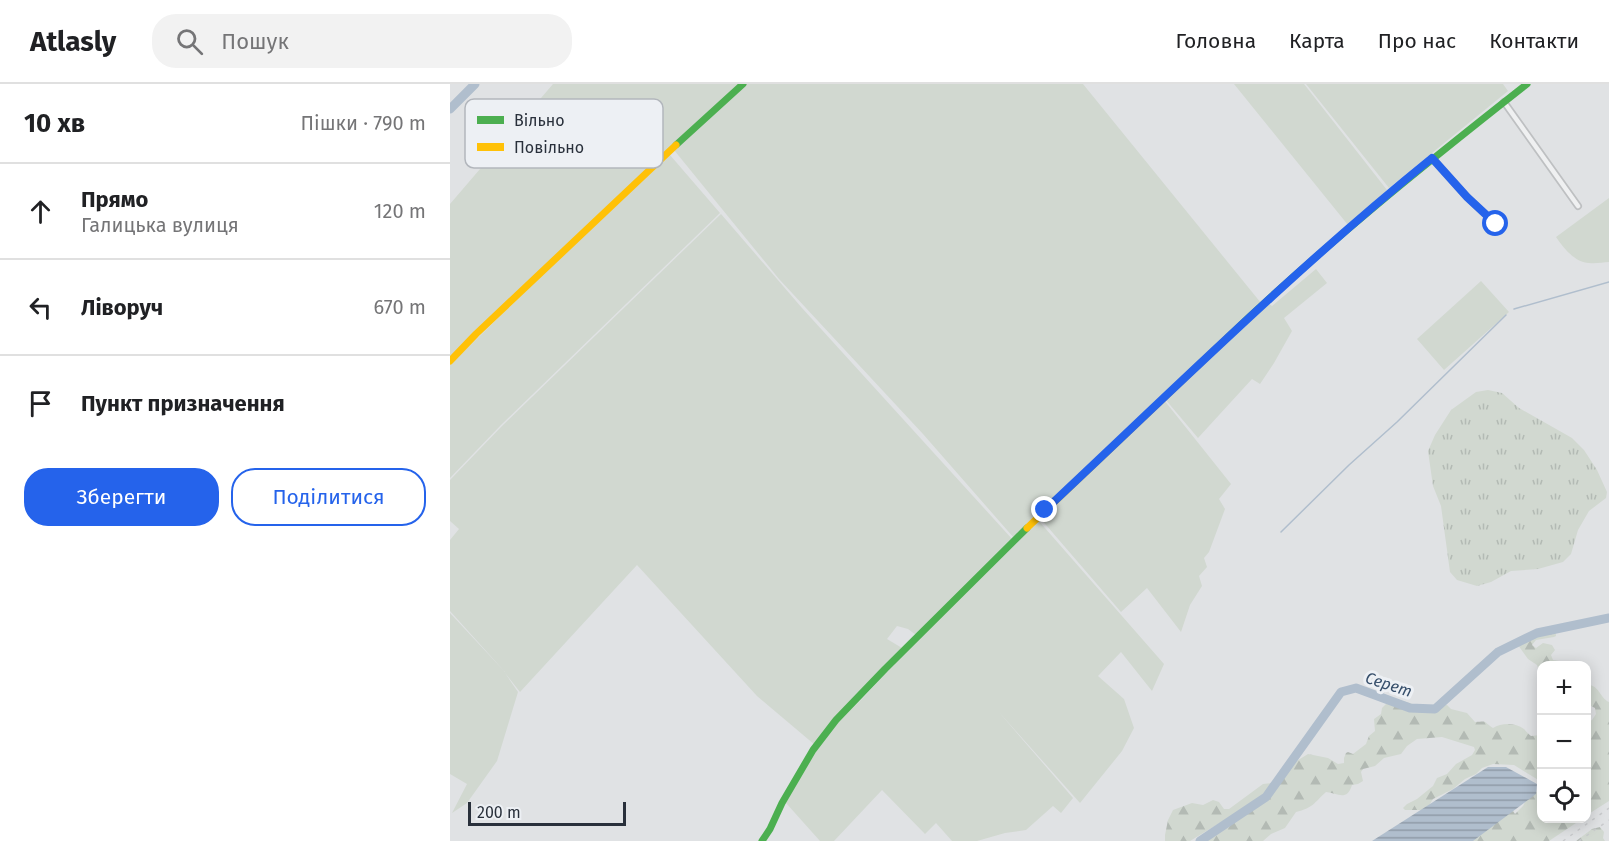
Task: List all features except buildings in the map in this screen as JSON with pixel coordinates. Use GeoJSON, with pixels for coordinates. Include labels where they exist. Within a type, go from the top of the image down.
{"type":"FeatureCollection","features":[{"type":"Feature","properties":{"kind":"street"},"geometry":{"type":"LineString","coordinates":[[663,157],[743,84]]}},
{"type":"Feature","properties":{"kind":"street"},"geometry":{"type":"LineString","coordinates":[[762,841],[815,747],[836,720],[1011,543],[1237,328],[1370,210],[1527,84]]}},
{"type":"Feature","properties":{"kind":"street"},"geometry":{"type":"LineString","coordinates":[[1504,102],[1578,206]]}},
{"type":"Feature","properties":{"kind":"street"},"geometry":{"type":"LineString","coordinates":[[1432,158],[1467,197],[1496,224]]}},
{"type":"Feature","properties":{"kind":"street"},"geometry":{"type":"LineString","coordinates":[[450,361],[651,168]]}},
{"type":"Feature","properties":{"kind":"green space"},"geometry":{"type":"Polygon","coordinates":[[[553,84],[740,84],[663,157],[663,99],[540,99],[553,84]]]}},
{"type":"Feature","properties":{"kind":"green space"},"geometry":{"type":"Polygon","coordinates":[[[746,84],[1083,84],[1261,303],[1014,538],[923,434],[779,279],[674,150],[746,84]]]}},
{"type":"Feature","properties":{"kind":"green space"},"geometry":{"type":"Polygon","coordinates":[[[1234,84],[1304,84],[1387,190],[1348,225],[1234,84]]]}},
{"type":"Feature","properties":{"kind":"green space"},"geometry":{"type":"Polygon","coordinates":[[[1306,84],[1503,84],[1508,91],[1389,188],[1306,84]]]}},
{"type":"Feature","properties":{"kind":"green space"},"geometry":{"type":"Polygon","coordinates":[[[670,155],[720,213],[501,425],[450,478],[450,365],[656,168],[663,168],[663,162],[670,155]]]}},
{"type":"Feature","properties":{"kind":"green space"},"geometry":{"type":"Polygon","coordinates":[[[481,168],[651,168],[450,358],[450,204],[481,168]]]}},
{"type":"Feature","properties":{"kind":"green space"},"geometry":{"type":"Polygon","coordinates":[[[1609,198],[1609,262],[1592,263],[1575,258],[1556,237],[1609,198]]]}},
{"type":"Feature","properties":{"kind":"green space"},"geometry":{"type":"Polygon","coordinates":[[[721,214],[802,308],[1013,540],[916,635],[908,629],[897,626],[887,639],[902,648],[815,745],[757,696],[637,565],[520,692],[505,673],[518,692],[497,761],[467,803],[452,813],[467,784],[450,774],[450,613],[505,672],[450,611],[450,540],[459,529],[450,521],[450,480],[502,426],[721,214]]]}},
{"type":"Feature","properties":{"kind":"green space"},"geometry":{"type":"Polygon","coordinates":[[[1316,269],[1327,283],[1284,318],[1292,331],[1260,384],[1252,379],[1198,438],[1165,399],[1268,303],[1272,306],[1316,269]]]}},
{"type":"Feature","properties":{"kind":"green space"},"geometry":{"type":"Polygon","coordinates":[[[1481,281],[1509,312],[1444,370],[1417,339],[1481,281]]]}},
{"type":"Feature","properties":{"kind":"green space"},"geometry":{"type":"Polygon","coordinates":[[[1488,390],[1502,393],[1519,408],[1572,438],[1584,450],[1597,470],[1607,492],[1606,498],[1589,511],[1578,530],[1571,554],[1563,562],[1538,569],[1511,571],[1491,582],[1477,586],[1457,580],[1450,572],[1441,506],[1433,486],[1428,451],[1451,410],[1476,392],[1488,390]]]}},
{"type":"Feature","properties":{"kind":"green space"},"geometry":{"type":"Polygon","coordinates":[[[1164,400],[1231,484],[1219,499],[1225,509],[1209,552],[1204,558],[1207,567],[1199,576],[1202,586],[1190,605],[1181,632],[1147,588],[1121,612],[1040,518],[1164,400]]]}},
{"type":"Feature","properties":{"kind":"green space"},"geometry":{"type":"Polygon","coordinates":[[[1038,520],[1164,664],[1152,691],[1121,652],[1098,676],[1124,699],[1134,728],[1122,751],[1080,803],[998,711],[1073,798],[1061,813],[1053,806],[1026,830],[977,841],[952,841],[936,823],[925,834],[882,790],[834,841],[820,841],[786,803],[811,756],[833,727],[926,630],[1038,520]]]}},
{"type":"Feature","properties":{"kind":"green space"},"geometry":{"type":"Polygon","coordinates":[[[1555,627],[1556,636],[1536,640],[1532,645],[1536,648],[1543,643],[1552,645],[1555,650],[1551,655],[1553,660],[1559,661],[1537,661],[1537,665],[1528,659],[1518,645],[1538,630],[1555,627]]]}},
{"type":"Feature","properties":{"kind":"green space"},"geometry":{"type":"Polygon","coordinates":[[[1591,686],[1609,702],[1609,801],[1591,812],[1591,720],[1596,714],[1595,708],[1591,706],[1591,686]]]}},
{"type":"Feature","properties":{"kind":"green space"},"geometry":{"type":"Polygon","coordinates":[[[1390,700],[1407,702],[1424,708],[1447,705],[1451,709],[1467,713],[1475,722],[1485,722],[1493,728],[1504,724],[1520,727],[1531,736],[1537,735],[1537,779],[1514,765],[1493,764],[1482,768],[1453,789],[1433,799],[1423,810],[1405,810],[1403,808],[1407,804],[1433,786],[1437,778],[1447,774],[1456,764],[1472,755],[1475,750],[1474,747],[1442,737],[1417,739],[1401,754],[1384,758],[1375,766],[1363,769],[1361,772],[1363,781],[1352,785],[1344,795],[1326,792],[1310,807],[1296,812],[1285,828],[1271,834],[1263,841],[1202,841],[1220,829],[1224,824],[1223,821],[1190,841],[1165,841],[1168,820],[1173,810],[1192,803],[1203,805],[1213,800],[1219,802],[1224,809],[1229,809],[1263,784],[1272,783],[1273,785],[1252,805],[1253,808],[1267,799],[1285,772],[1295,762],[1308,754],[1328,758],[1338,764],[1344,763],[1346,753],[1353,754],[1366,744],[1369,736],[1375,731],[1374,719],[1381,714],[1382,708],[1390,700]]]}},
{"type":"Feature","properties":{"kind":"green space"},"geometry":{"type":"Polygon","coordinates":[[[1537,792],[1537,823],[1576,823],[1549,841],[1472,841],[1507,814],[1513,811],[1515,814],[1527,798],[1537,792]]]}},
{"type":"Feature","properties":{"kind":"green space"},"geometry":{"type":"Polygon","coordinates":[[[1600,827],[1604,832],[1605,841],[1576,841],[1592,829],[1600,827]]]}},
{"type":"Feature","properties":{"kind":"water"},"geometry":{"type":"Polygon","coordinates":[[[1488,767],[1506,767],[1537,784],[1536,794],[1473,841],[1372,841],[1488,767]]]}},
{"type":"Feature","properties":{"kind":"waterway"},"geometry":{"type":"LineString","coordinates":[[450,109],[475,84]]}},
{"type":"Feature","properties":{"kind":"waterway"},"geometry":{"type":"LineString","coordinates":[[1514,309],[1609,282]]}},
{"type":"Feature","properties":{"kind":"waterway"},"geometry":{"type":"LineString","coordinates":[[1281,532],[1506,315]]}},
{"type":"Feature","properties":{"kind":"waterway","name":"Серет"},"geometry":{"type":"LineString","coordinates":[[1200,841],[1266,797],[1341,692],[1356,688],[1410,708],[1435,709],[1498,652],[1537,633],[1609,618]]}},
{"type":"Feature","properties":{"kind":"railway"},"geometry":{"type":"LineString","coordinates":[[1563,841],[1609,808]]}},
{"type":"Feature","properties":{"kind":"railway"},"geometry":{"type":"LineString","coordinates":[[1579,841],[1609,820]]}},
{"type":"Feature","properties":{"kind":"traffic: fast"},"geometry":{"type":"LineString","coordinates":[[676,145],[743,84]]}},
{"type":"Feature","properties":{"kind":"traffic: fast"},"geometry":{"type":"LineString","coordinates":[[1227,338],[1299,271],[1374,207],[1527,84]]}},
{"type":"Feature","properties":{"kind":"traffic: fast"},"geometry":{"type":"LineString","coordinates":[[762,841],[813,750],[836,720],[1027,528]]}},
{"type":"Feature","properties":{"kind":"traffic: slow"},"geometry":{"type":"LineString","coordinates":[[663,157],[676,145]]}},
{"type":"Feature","properties":{"kind":"traffic: slow"},"geometry":{"type":"LineString","coordinates":[[450,361],[652,168]]}},
{"type":"Feature","properties":{"kind":"traffic: slow"},"geometry":{"type":"LineString","coordinates":[[1027,528],[1227,338]]}},
{"type":"Feature","properties":{"kind":"route"},"geometry":{"type":"LineString","coordinates":[[1045,510],[1237,328],[1432,158],[1467,197],[1496,224]]}}]}
